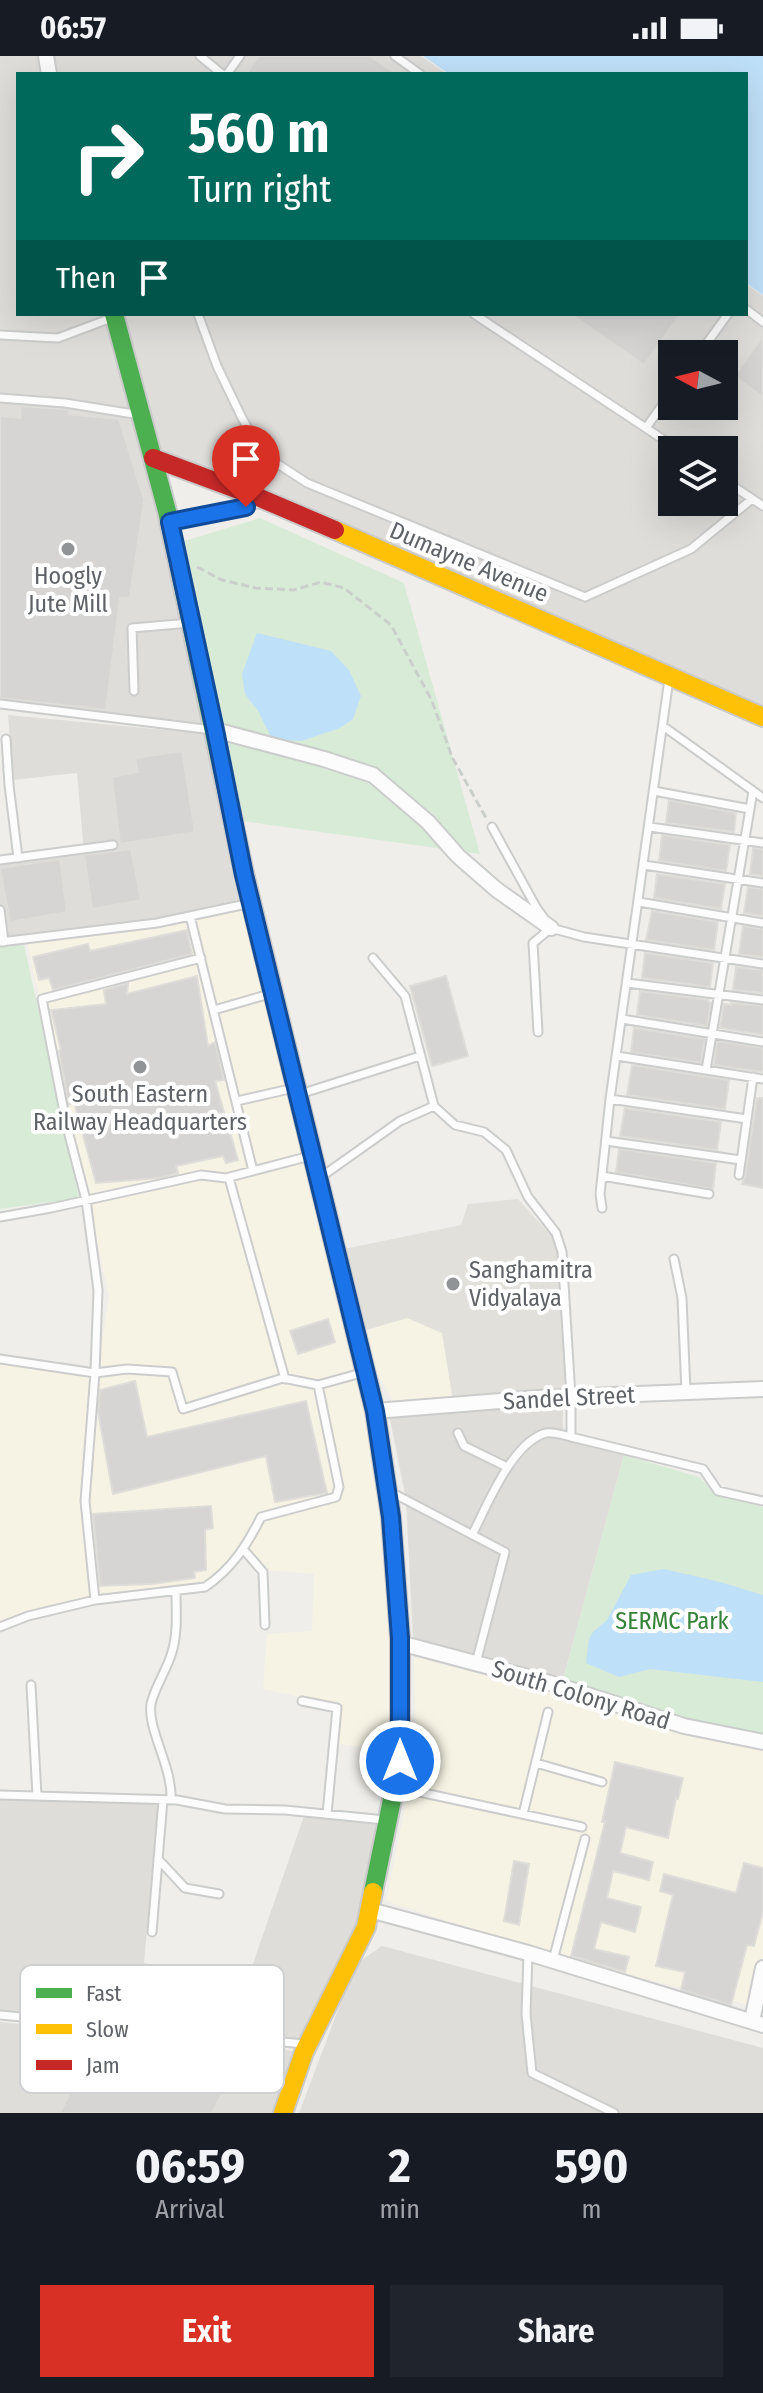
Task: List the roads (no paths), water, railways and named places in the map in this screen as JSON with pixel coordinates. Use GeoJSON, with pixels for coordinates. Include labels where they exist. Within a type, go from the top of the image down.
{"type":"FeatureCollection","features":[{"type":"Feature","properties":{"kind":"street"},"geometry":{"type":"LineString","coordinates":[[114,316],[170,522],[251,903],[375,1411],[391,1517],[400,1643],[400,1761],[366,1927],[308,2044],[286,2112]]}},
{"type":"Feature","properties":{"kind":"street","name":"Dumayne Avenue"},"geometry":{"type":"LineString","coordinates":[[153,458],[268,501],[763,717]]}},
{"type":"Feature","properties":{"kind":"street"},"geometry":{"type":"LineString","coordinates":[[215,730],[373,775],[428,822],[458,856],[497,890],[551,928]]}},
{"type":"Feature","properties":{"kind":"street","name":"Sandel Street"},"geometry":{"type":"LineString","coordinates":[[375,1411],[571,1396],[763,1389]]}},
{"type":"Feature","properties":{"kind":"street","name":"South Colony Road"},"geometry":{"type":"LineString","coordinates":[[400,1643],[550,1683],[684,1726],[763,1742]]}},
{"type":"Feature","properties":{"kind":"street"},"geometry":{"type":"LineString","coordinates":[[370,1910],[528,1953],[758,2023],[763,1968]]}},
{"type":"Feature","properties":{"kind":"lane"},"geometry":{"type":"LineString","coordinates":[[200,56],[221,72]]}},
{"type":"Feature","properties":{"kind":"lane"},"geometry":{"type":"LineString","coordinates":[[226,72],[240,56]]}},
{"type":"Feature","properties":{"kind":"lane"},"geometry":{"type":"LineString","coordinates":[[395,56],[417,72]]}},
{"type":"Feature","properties":{"kind":"lane"},"geometry":{"type":"LineString","coordinates":[[0,335],[58,338],[112,316]]}},
{"type":"Feature","properties":{"kind":"lane"},"geometry":{"type":"LineString","coordinates":[[199,316],[217,366],[264,455],[307,483],[585,597],[691,549],[752,499]]}},
{"type":"Feature","properties":{"kind":"lane"},"geometry":{"type":"LineString","coordinates":[[477,316],[658,436]]}},
{"type":"Feature","properties":{"kind":"lane"},"geometry":{"type":"LineString","coordinates":[[709,340],[727,316]]}},
{"type":"Feature","properties":{"kind":"lane"},"geometry":{"type":"LineString","coordinates":[[0,398],[65,403],[143,416]]}},
{"type":"Feature","properties":{"kind":"lane"},"geometry":{"type":"LineString","coordinates":[[646,428],[658,411]]}},
{"type":"Feature","properties":{"kind":"lane"},"geometry":{"type":"LineString","coordinates":[[738,490],[763,506]]}},
{"type":"Feature","properties":{"kind":"lane"},"geometry":{"type":"LineString","coordinates":[[170,522],[268,501]]}},
{"type":"Feature","properties":{"kind":"lane"},"geometry":{"type":"LineString","coordinates":[[134,691],[132,628],[191,623]]}},
{"type":"Feature","properties":{"kind":"lane"},"geometry":{"type":"LineString","coordinates":[[602,1208],[600,1194],[610,1099],[670,674]]}},
{"type":"Feature","properties":{"kind":"lane"},"geometry":{"type":"LineString","coordinates":[[0,704],[215,730]]}},
{"type":"Feature","properties":{"kind":"lane"},"geometry":{"type":"LineString","coordinates":[[663,726],[763,798]]}},
{"type":"Feature","properties":{"kind":"lane"},"geometry":{"type":"LineString","coordinates":[[6,739],[18,858]]}},
{"type":"Feature","properties":{"kind":"lane"},"geometry":{"type":"LineString","coordinates":[[654,791],[750,809]]}},
{"type":"Feature","properties":{"kind":"lane"},"geometry":{"type":"LineString","coordinates":[[706,1070],[753,791]]}},
{"type":"Feature","properties":{"kind":"lane"},"geometry":{"type":"LineString","coordinates":[[492,827],[551,928],[584,937],[763,964]]}},
{"type":"Feature","properties":{"kind":"lane"},"geometry":{"type":"LineString","coordinates":[[650,827],[763,843]]}},
{"type":"Feature","properties":{"kind":"lane"},"geometry":{"type":"LineString","coordinates":[[0,860],[113,845]]}},
{"type":"Feature","properties":{"kind":"lane"},"geometry":{"type":"LineString","coordinates":[[644,865],[763,883]]}},
{"type":"Feature","properties":{"kind":"lane"},"geometry":{"type":"LineString","coordinates":[[639,902],[763,923]]}},
{"type":"Feature","properties":{"kind":"lane"},"geometry":{"type":"LineString","coordinates":[[0,910],[2,942],[157,923],[251,903]]}},
{"type":"Feature","properties":{"kind":"lane"},"geometry":{"type":"LineString","coordinates":[[190,916],[253,1171]]}},
{"type":"Feature","properties":{"kind":"lane"},"geometry":{"type":"LineString","coordinates":[[538,1032],[533,943],[551,928]]}},
{"type":"Feature","properties":{"kind":"lane"},"geometry":{"type":"LineString","coordinates":[[95,1600],[85,1501],[98,1290],[86,1200],[67,1127],[42,999],[201,958]]}},
{"type":"Feature","properties":{"kind":"lane"},"geometry":{"type":"LineString","coordinates":[[373,958],[405,996],[434,1106],[455,1125],[484,1132],[506,1150],[528,1197],[556,1233],[562,1252],[571,1437]]}},
{"type":"Feature","properties":{"kind":"lane"},"geometry":{"type":"LineString","coordinates":[[627,983],[763,1000]]}},
{"type":"Feature","properties":{"kind":"lane"},"geometry":{"type":"LineString","coordinates":[[214,1010],[273,993]]}},
{"type":"Feature","properties":{"kind":"lane"},"geometry":{"type":"LineString","coordinates":[[622,1019],[763,1042]]}},
{"type":"Feature","properties":{"kind":"lane"},"geometry":{"type":"LineString","coordinates":[[237,1101],[297,1091],[420,1056]]}},
{"type":"Feature","properties":{"kind":"lane"},"geometry":{"type":"LineString","coordinates":[[617,1056],[763,1079]]}},
{"type":"Feature","properties":{"kind":"lane"},"geometry":{"type":"LineString","coordinates":[[739,1175],[753,1077]]}},
{"type":"Feature","properties":{"kind":"lane"},"geometry":{"type":"LineString","coordinates":[[610,1099],[747,1119]]}},
{"type":"Feature","properties":{"kind":"lane"},"geometry":{"type":"LineString","coordinates":[[319,1179],[400,1121],[434,1106]]}},
{"type":"Feature","properties":{"kind":"lane"},"geometry":{"type":"LineString","coordinates":[[606,1141],[741,1160]]}},
{"type":"Feature","properties":{"kind":"lane"},"geometry":{"type":"LineString","coordinates":[[0,1217],[201,1175],[229,1178],[313,1155]]}},
{"type":"Feature","properties":{"kind":"lane"},"geometry":{"type":"LineString","coordinates":[[602,1176],[709,1194]]}},
{"type":"Feature","properties":{"kind":"lane"},"geometry":{"type":"LineString","coordinates":[[229,1178],[285,1379]]}},
{"type":"Feature","properties":{"kind":"lane"},"geometry":{"type":"LineString","coordinates":[[674,1259],[682,1298],[686,1392]]}},
{"type":"Feature","properties":{"kind":"lane"},"geometry":{"type":"LineString","coordinates":[[0,1359],[95,1373],[127,1369],[172,1372],[183,1409],[285,1379],[318,1385],[365,1372]]}},
{"type":"Feature","properties":{"kind":"lane"},"geometry":{"type":"LineString","coordinates":[[0,1627],[28,1616],[95,1600],[205,1587],[219,1577],[243,1549],[261,1517],[336,1497],[339,1487],[318,1385]]}},
{"type":"Feature","properties":{"kind":"lane"},"geometry":{"type":"LineString","coordinates":[[458,1433],[464,1446],[507,1467]]}},
{"type":"Feature","properties":{"kind":"lane"},"geometry":{"type":"LineString","coordinates":[[472,1535],[507,1467],[532,1440],[548,1433],[703,1469],[718,1491],[763,1501]]}},
{"type":"Feature","properties":{"kind":"lane"},"geometry":{"type":"LineString","coordinates":[[387,1489],[505,1552],[476,1663]]}},
{"type":"Feature","properties":{"kind":"lane"},"geometry":{"type":"LineString","coordinates":[[243,1549],[263,1572],[265,1625]]}},
{"type":"Feature","properties":{"kind":"lane"},"geometry":{"type":"LineString","coordinates":[[152,1932],[168,1766],[153,1725],[151,1706],[173,1651],[176,1591]]}},
{"type":"Feature","properties":{"kind":"lane"},"geometry":{"type":"LineString","coordinates":[[31,1685],[37,1796]]}},
{"type":"Feature","properties":{"kind":"lane"},"geometry":{"type":"LineString","coordinates":[[302,1701],[337,1708],[327,1814]]}},
{"type":"Feature","properties":{"kind":"lane"},"geometry":{"type":"LineString","coordinates":[[523,1814],[548,1712]]}},
{"type":"Feature","properties":{"kind":"lane"},"geometry":{"type":"LineString","coordinates":[[536,1763],[602,1782]]}},
{"type":"Feature","properties":{"kind":"lane"},"geometry":{"type":"LineString","coordinates":[[394,1787],[582,1827]]}},
{"type":"Feature","properties":{"kind":"lane"},"geometry":{"type":"LineString","coordinates":[[0,1795],[167,1800],[225,1809],[285,1810],[387,1820]]}},
{"type":"Feature","properties":{"kind":"lane"},"geometry":{"type":"LineString","coordinates":[[552,1961],[585,1839]]}},
{"type":"Feature","properties":{"kind":"lane"},"geometry":{"type":"LineString","coordinates":[[158,1859],[185,1888],[219,1894]]}},
{"type":"Feature","properties":{"kind":"lane"},"geometry":{"type":"LineString","coordinates":[[528,1953],[526,2014],[532,2073],[614,2113]]}},
{"type":"Feature","properties":{"kind":"lane"},"geometry":{"type":"LineString","coordinates":[[0,2015],[20,2017]]}},
{"type":"Feature","properties":{"kind":"lane"},"geometry":{"type":"LineString","coordinates":[[284,2042],[308,2044]]}},
{"type":"Feature","properties":{"kind":"water"},"geometry":{"type":"Polygon","coordinates":[[[423,56],[763,56],[763,295],[748,284],[748,72],[446,72],[423,56]]]}},
{"type":"Feature","properties":{"kind":"water"},"geometry":{"type":"Polygon","coordinates":[[[257,633],[331,651],[349,670],[361,696],[353,719],[340,728],[301,741],[272,739],[258,711],[245,694],[242,674],[257,633]]]}},
{"type":"Feature","properties":{"kind":"water"},"geometry":{"type":"Polygon","coordinates":[[[664,1569],[763,1595],[763,1682],[650,1669],[619,1677],[586,1663],[589,1639],[607,1620],[631,1575],[664,1569]]]}},
{"type":"Feature","properties":{"kind":"place","name":"Hoogly Jute Mill"},"geometry":{"type":"Point","coordinates":[68,549]}},
{"type":"Feature","properties":{"kind":"place","name":"South Eastern Railway Headquarters"},"geometry":{"type":"Point","coordinates":[140,1067]}},
{"type":"Feature","properties":{"kind":"place","name":"Sanghamitra Vidyalaya"},"geometry":{"type":"Point","coordinates":[453,1284]}},
{"type":"Feature","properties":{"kind":"park label","name":"SERMC Park"},"geometry":{"type":"Point","coordinates":[672,1621]}}]}
